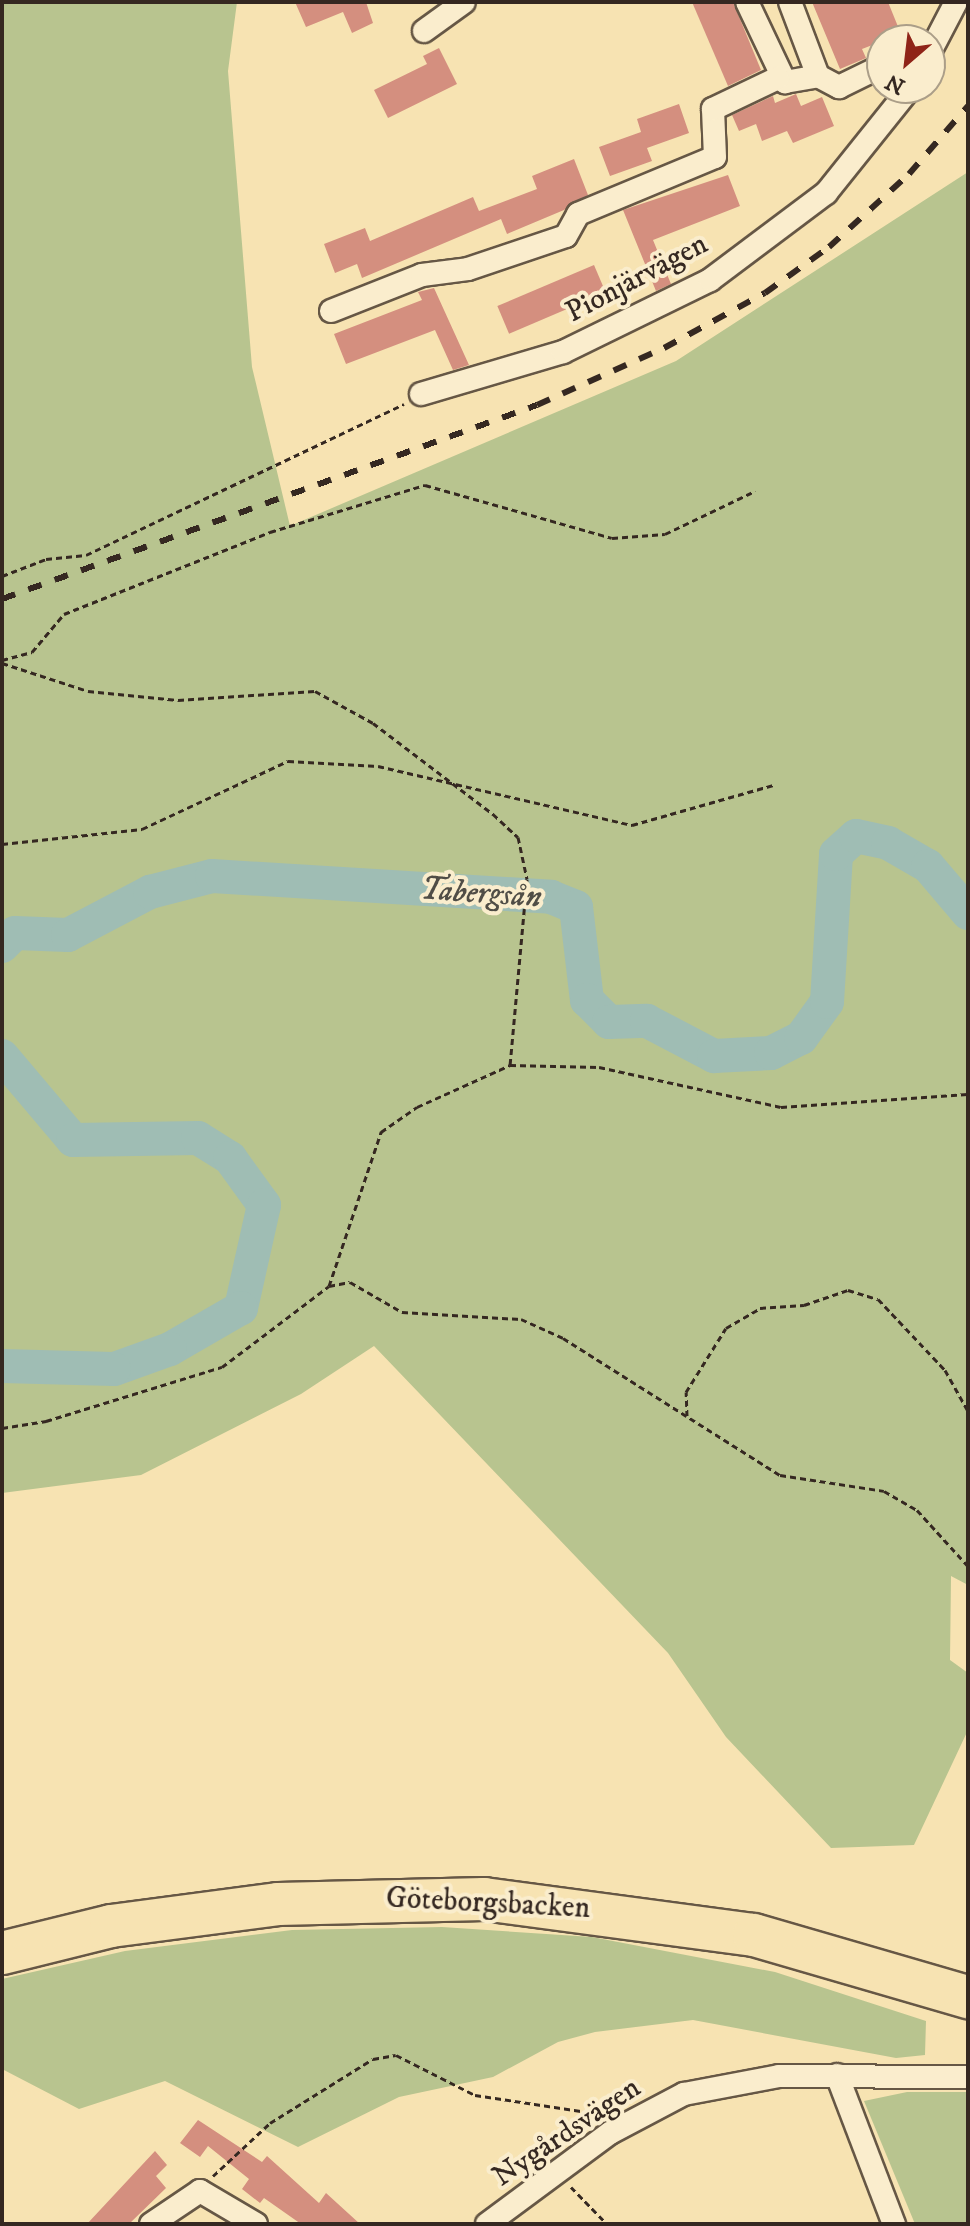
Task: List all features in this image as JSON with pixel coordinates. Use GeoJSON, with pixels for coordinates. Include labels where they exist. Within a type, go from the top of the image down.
{"type":"FeatureCollection","features":[{"type":"Feature","properties":{"kind":"highway","name":"Göteborgsbacken"},"geometry":{"type":"LineString","coordinates":[[2,1929],[202,1890],[468,1877],[758,1914],[968,1973]]}},
{"type":"Feature","properties":{"kind":"highway","name":"Göteborgsbacken"},"geometry":{"type":"LineString","coordinates":[[2,1953],[111,1926],[278,1904],[484,1899],[754,1935],[968,1997]]}},
{"type":"Feature","properties":{"kind":"street"},"geometry":{"type":"LineString","coordinates":[[424,31],[464,2]]}},
{"type":"Feature","properties":{"kind":"street"},"geometry":{"type":"LineString","coordinates":[[790,2],[818,76]]}},
{"type":"Feature","properties":{"kind":"street"},"geometry":{"type":"LineString","coordinates":[[945,24],[956,2]]}},
{"type":"Feature","properties":{"kind":"street"},"geometry":{"type":"LineString","coordinates":[[749,3],[778,78]]}},
{"type":"Feature","properties":{"kind":"street"},"geometry":{"type":"LineString","coordinates":[[331,311],[422,275],[468,269],[566,236],[578,214],[715,157],[713,109],[778,78],[818,76],[839,87],[866,74]]}},
{"type":"Feature","properties":{"kind":"street","name":"Pionjärvägen"},"geometry":{"type":"LineString","coordinates":[[421,394],[563,352],[710,280],[826,193],[897,104]]}},
{"type":"Feature","properties":{"kind":"street"},"geometry":{"type":"LineString","coordinates":[[837,2075],[894,2224]]}},
{"type":"Feature","properties":{"kind":"street","name":"Nygårdsvägen"},"geometry":{"type":"LineString","coordinates":[[487,2224],[635,2120],[684,2094],[728,2084],[837,2075],[968,2077]]}},
{"type":"Feature","properties":{"kind":"street"},"geometry":{"type":"LineString","coordinates":[[151,2224],[200,2191],[256,2224]]}},
{"type":"Feature","properties":{"kind":"path"},"geometry":{"type":"LineString","coordinates":[[2,576],[46,559],[86,555],[356,432],[421,394]]}},
{"type":"Feature","properties":{"kind":"path"},"geometry":{"type":"LineString","coordinates":[[2,662],[32,652],[64,614],[270,532],[425,485],[612,538],[665,534],[755,491]]}},
{"type":"Feature","properties":{"kind":"path"},"geometry":{"type":"LineString","coordinates":[[2,662],[88,691],[178,700],[315,691],[373,723],[459,786],[518,837],[527,879],[510,1065]]}},
{"type":"Feature","properties":{"kind":"path"},"geometry":{"type":"LineString","coordinates":[[2,844],[142,829],[288,761],[378,766],[632,825],[773,785]]}},
{"type":"Feature","properties":{"kind":"path"},"geometry":{"type":"LineString","coordinates":[[329,1286],[381,1132],[417,1107],[510,1065],[599,1067],[781,1107],[968,1094]]}},
{"type":"Feature","properties":{"kind":"path"},"geometry":{"type":"LineString","coordinates":[[2,1428],[46,1421],[222,1367],[329,1286],[350,1282],[402,1312],[521,1319],[687,1416],[780,1475],[884,1491],[917,1510],[968,1566]]}},
{"type":"Feature","properties":{"kind":"path"},"geometry":{"type":"LineString","coordinates":[[687,1416],[686,1392],[726,1328],[760,1308],[804,1305],[848,1290],[878,1299],[945,1370],[968,1411]]}},
{"type":"Feature","properties":{"kind":"path"},"geometry":{"type":"LineString","coordinates":[[200,2191],[270,2123],[373,2059],[396,2055],[475,2095],[635,2120]]}},
{"type":"Feature","properties":{"kind":"path"},"geometry":{"type":"LineString","coordinates":[[570,2185],[601,2223],[607,2224]]}},
{"type":"Feature","properties":{"kind":"green space"},"geometry":{"type":"Polygon","coordinates":[[[2,2],[237,2],[228,71],[252,367],[290,526],[676,361],[968,172],[968,1585],[951,1576],[950,1660],[968,1673],[968,1730],[914,1845],[831,1848],[726,1737],[668,1653],[374,1346],[301,1394],[141,1475],[2,1493],[2,2]]]}},
{"type":"Feature","properties":{"kind":"green space"},"geometry":{"type":"Polygon","coordinates":[[[442,1927],[592,1937],[775,1972],[926,2021],[925,2055],[896,2058],[693,2020],[595,2032],[558,2042],[493,2077],[399,2097],[298,2147],[165,2081],[79,2109],[2,2069],[2,1979],[125,1951],[292,1930],[442,1927]]]}},
{"type":"Feature","properties":{"kind":"green space"},"geometry":{"type":"Polygon","coordinates":[[[907,2092],[968,2092],[968,2224],[915,2224],[864,2101],[907,2092]]]}},
{"type":"Feature","properties":{"kind":"building"},"geometry":{"type":"Polygon","coordinates":[[[295,2],[366,2],[373,23],[352,33],[343,12],[306,27],[295,2]]]}},
{"type":"Feature","properties":{"kind":"building"},"geometry":{"type":"Polygon","coordinates":[[[692,2],[733,2],[761,70],[728,86],[692,2]]]}},
{"type":"Feature","properties":{"kind":"building"},"geometry":{"type":"Polygon","coordinates":[[[812,2],[888,2],[897,24],[866,24],[866,47],[862,49],[866,58],[840,69],[812,2]]]}},
{"type":"Feature","properties":{"kind":"building"},"geometry":{"type":"Polygon","coordinates":[[[439,48],[457,84],[388,118],[374,90],[427,64],[423,56],[439,48]]]}},
{"type":"Feature","properties":{"kind":"building"},"geometry":{"type":"Polygon","coordinates":[[[796,94],[801,106],[822,97],[834,126],[793,143],[787,131],[762,141],[756,124],[739,131],[732,115],[773,96],[775,103],[796,94]]]}},
{"type":"Feature","properties":{"kind":"building"},"geometry":{"type":"Polygon","coordinates":[[[679,104],[689,133],[647,148],[652,161],[610,176],[599,147],[641,132],[637,119],[679,104]]]}},
{"type":"Feature","properties":{"kind":"building"},"geometry":{"type":"Polygon","coordinates":[[[574,159],[588,195],[564,210],[507,234],[501,219],[362,278],[357,264],[335,273],[324,244],[365,228],[370,241],[473,197],[479,211],[537,189],[532,176],[574,159]]]}},
{"type":"Feature","properties":{"kind":"building"},"geometry":{"type":"Polygon","coordinates":[[[728,175],[740,206],[653,240],[671,284],[656,291],[623,210],[728,175]]]}},
{"type":"Feature","properties":{"kind":"building"},"geometry":{"type":"Polygon","coordinates":[[[594,265],[606,293],[509,334],[497,306],[594,265]]]}},
{"type":"Feature","properties":{"kind":"building"},"geometry":{"type":"Polygon","coordinates":[[[434,288],[469,365],[453,370],[435,330],[346,364],[334,334],[422,300],[418,292],[434,288]]]}},
{"type":"Feature","properties":{"kind":"building"},"geometry":{"type":"Polygon","coordinates":[[[198,2120],[262,2162],[267,2156],[319,2203],[326,2193],[360,2224],[301,2224],[264,2198],[260,2203],[242,2189],[249,2179],[208,2146],[200,2157],[180,2143],[198,2120]]]}},
{"type":"Feature","properties":{"kind":"building"},"geometry":{"type":"Polygon","coordinates":[[[155,2151],[167,2165],[156,2176],[166,2188],[129,2224],[87,2224],[155,2151]]]}},
{"type":"Feature","properties":{"kind":"waterway","name":"Tabergsån"},"geometry":{"type":"LineString","coordinates":[[2,946],[15,933],[68,935],[150,892],[212,876],[551,897],[576,907],[587,1000],[609,1022],[647,1021],[714,1056],[771,1053],[801,1038],[827,1002],[836,854],[856,836],[888,843],[928,866],[968,913]]}},
{"type":"Feature","properties":{"kind":"waterway","name":"Tabergsån"},"geometry":{"type":"LineString","coordinates":[[2,1056],[73,1140],[198,1138],[230,1158],[264,1205],[241,1308],[170,1349],[114,1369],[2,1366]]}},
{"type":"Feature","properties":{"kind":"railway"},"geometry":{"type":"LineString","coordinates":[[2,599],[537,405],[664,348],[765,293],[829,247],[909,174],[968,106]]}}]}
